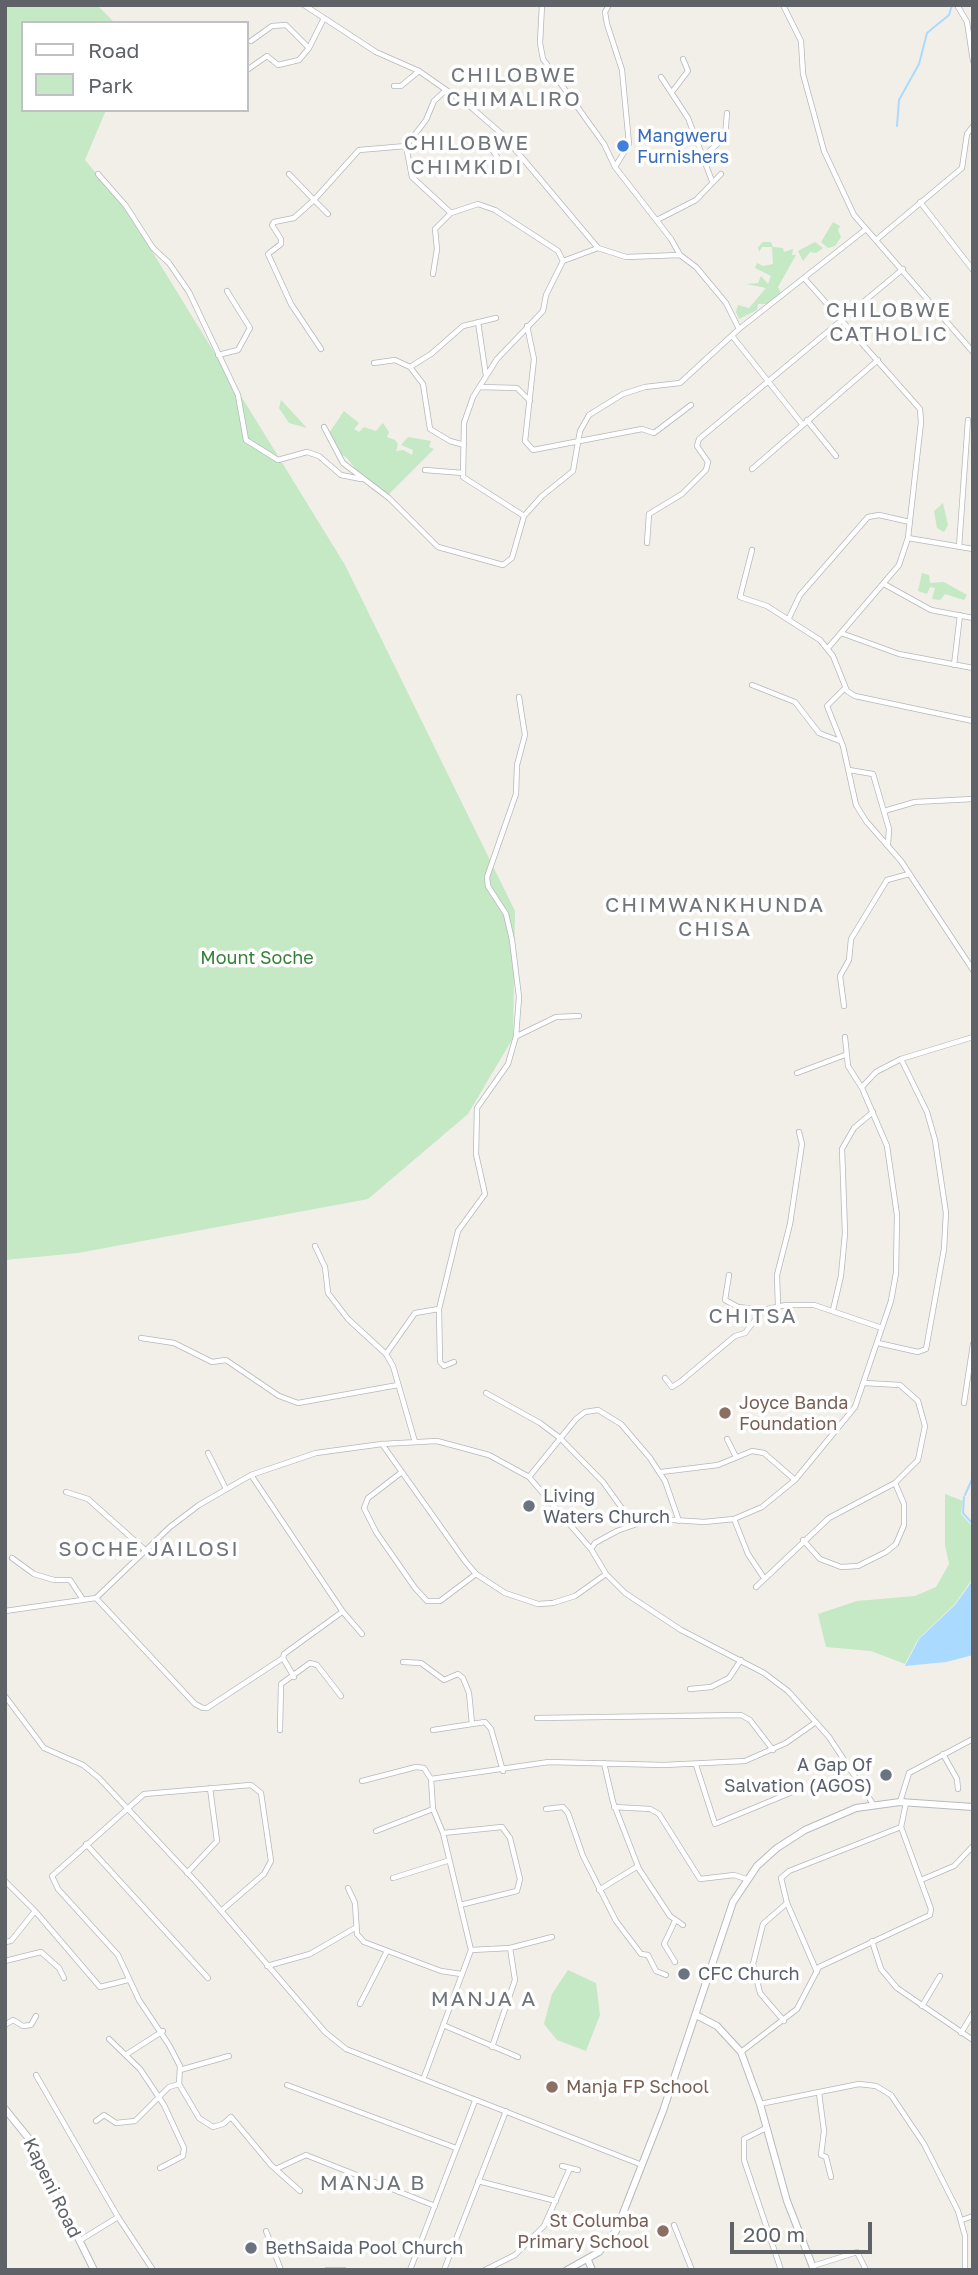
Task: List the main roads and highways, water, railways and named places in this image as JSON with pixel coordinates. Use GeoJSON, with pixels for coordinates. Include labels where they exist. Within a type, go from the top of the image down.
{"type":"FeatureCollection","features":[{"type":"Feature","properties":{"kind":"main road"},"geometry":{"type":"LineString","coordinates":[[567,2270],[588,2260],[614,2234],[696,2015],[733,1902],[747,1879],[768,1855],[796,1835],[846,1812],[873,1804],[973,1807]]}},
{"type":"Feature","properties":{"kind":"main road"},"geometry":{"type":"LineString","coordinates":[[696,2015],[721,2029],[741,2052],[760,2104],[787,2201],[813,2268]]}},
{"type":"Feature","properties":{"kind":"main road","name":"Kapeni Road"},"geometry":{"type":"LineString","coordinates":[[5,2109],[30,2140],[94,2270]]}},
{"type":"Feature","properties":{"kind":"main road"},"geometry":{"type":"LineString","coordinates":[[588,2260],[592,2270]]}},
{"type":"Feature","properties":{"kind":"water"},"geometry":{"type":"Polygon","coordinates":[[[973,1580],[973,1655],[946,1662],[905,1666],[919,1639],[955,1605],[973,1580]]]}},
{"type":"Feature","properties":{"kind":"waterway"},"geometry":{"type":"LineString","coordinates":[[897,126],[899,100],[919,64],[927,33],[949,15],[952,5]]}},
{"type":"Feature","properties":{"kind":"waterway"},"geometry":{"type":"LineString","coordinates":[[965,1495],[973,1477]]}},
{"type":"Feature","properties":{"kind":"waterway"},"geometry":{"type":"LineString","coordinates":[[964,1497],[963,1513],[973,1524]]}},
{"type":"Feature","properties":{"kind":"place","name":"Mangweru Furnishers"},"geometry":{"type":"Point","coordinates":[623,146]}},
{"type":"Feature","properties":{"kind":"place","name":"Joyce Banda Foundation"},"geometry":{"type":"Point","coordinates":[725,1413]}},
{"type":"Feature","properties":{"kind":"place","name":"Living Waters Church"},"geometry":{"type":"Point","coordinates":[529,1506]}},
{"type":"Feature","properties":{"kind":"place","name":"A Gap Of Salvation (AGOS)"},"geometry":{"type":"Point","coordinates":[886,1775]}},
{"type":"Feature","properties":{"kind":"place","name":"CFC Church"},"geometry":{"type":"Point","coordinates":[684,1974]}},
{"type":"Feature","properties":{"kind":"place","name":"Manja FP School"},"geometry":{"type":"Point","coordinates":[552,2087]}},
{"type":"Feature","properties":{"kind":"place","name":"St Columba Primary School"},"geometry":{"type":"Point","coordinates":[663,2231]}},
{"type":"Feature","properties":{"kind":"place","name":"BethSaida Pool Church"},"geometry":{"type":"Point","coordinates":[251,2248]}},
{"type":"Feature","properties":{"kind":"district","name":"CHILOBWE CHIMALIRO"},"geometry":{"type":"Point","coordinates":[514,87]}},
{"type":"Feature","properties":{"kind":"district","name":"CHILOBWE CHIMKIDI"},"geometry":{"type":"Point","coordinates":[467,155]}},
{"type":"Feature","properties":{"kind":"district","name":"CHILOBWE CATHOLIC"},"geometry":{"type":"Point","coordinates":[889,322]}},
{"type":"Feature","properties":{"kind":"district","name":"CHIMWANKHUNDA CHISA"},"geometry":{"type":"Point","coordinates":[715,917]}},
{"type":"Feature","properties":{"kind":"district","name":"CHITSA"},"geometry":{"type":"Point","coordinates":[753,1316]}},
{"type":"Feature","properties":{"kind":"district","name":"SOCHE JAILOSI"},"geometry":{"type":"Point","coordinates":[149,1549]}},
{"type":"Feature","properties":{"kind":"district","name":"MANJA A"},"geometry":{"type":"Point","coordinates":[484,1999]}},
{"type":"Feature","properties":{"kind":"district","name":"MANJA B"},"geometry":{"type":"Point","coordinates":[373,2183]}},
{"type":"Feature","properties":{"kind":"park label","name":"Mount Soche"},"geometry":{"type":"Point","coordinates":[257,958]}}]}
